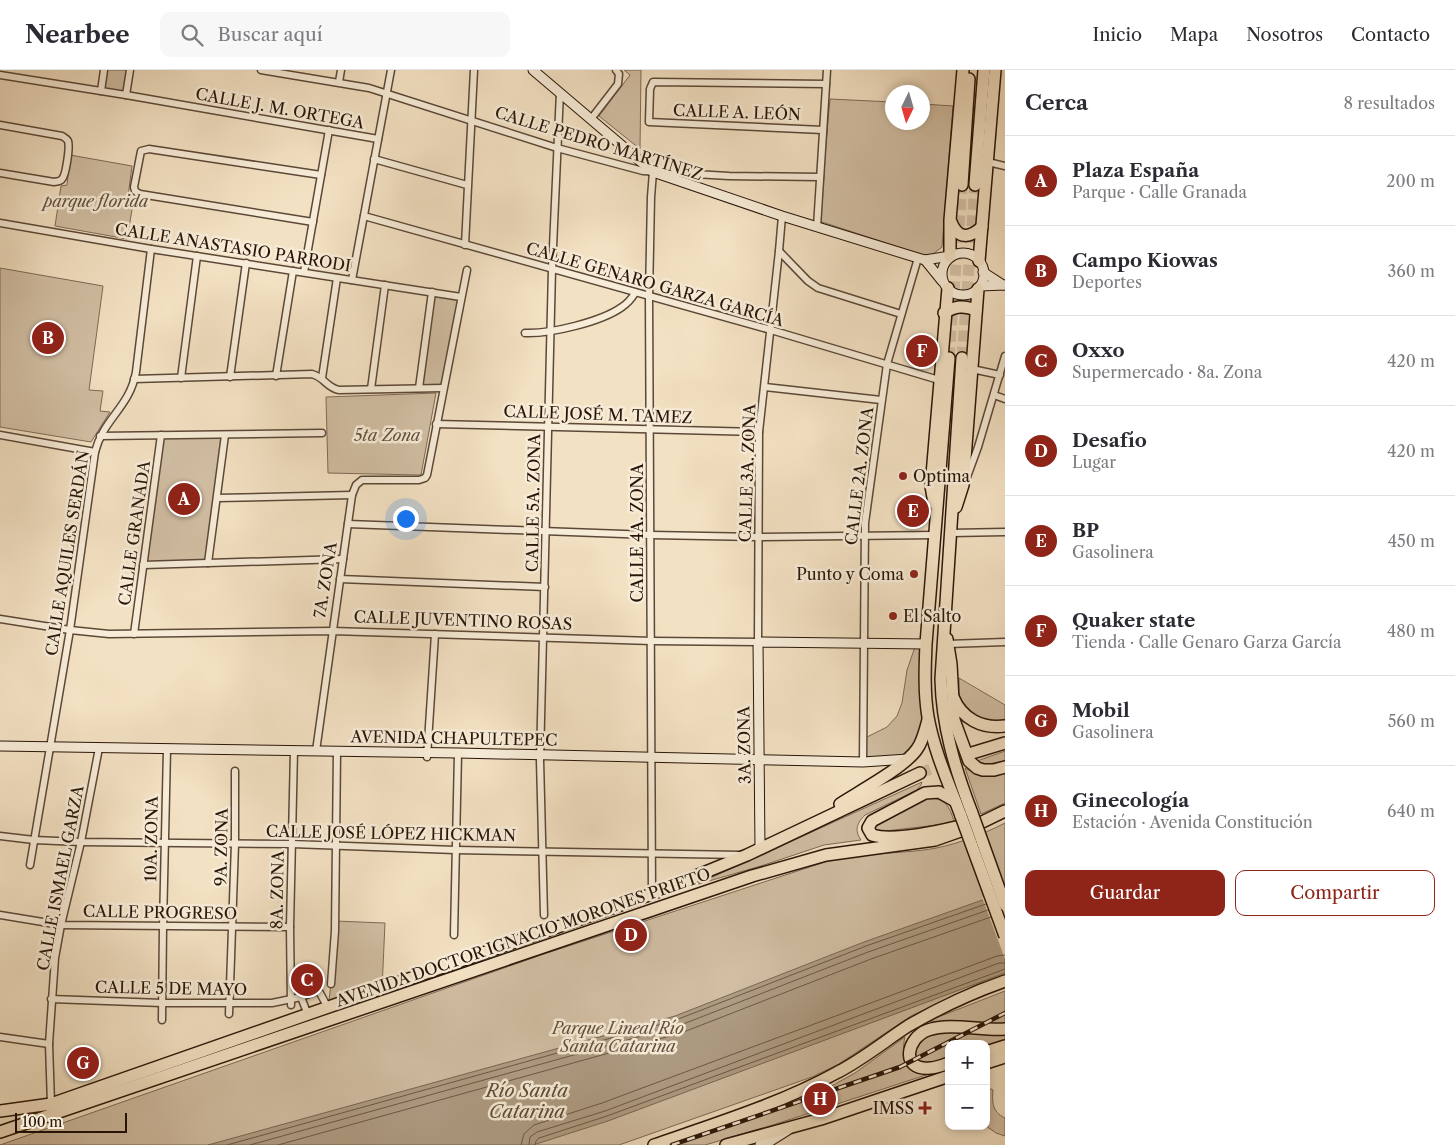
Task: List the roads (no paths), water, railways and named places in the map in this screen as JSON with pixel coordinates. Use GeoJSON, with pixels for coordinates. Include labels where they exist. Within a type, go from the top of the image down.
{"type":"FeatureCollection","features":[{"type":"Feature","properties":{"kind":"highway"},"geometry":{"type":"LineString","coordinates":[[950,256],[950,220],[963,70]]}},
{"type":"Feature","properties":{"kind":"highway"},"geometry":{"type":"LineString","coordinates":[[962,185],[970,70]]}},
{"type":"Feature","properties":{"kind":"highway"},"geometry":{"type":"LineString","coordinates":[[975,185],[984,70]]}},
{"type":"Feature","properties":{"kind":"highway"},"geometry":{"type":"LineString","coordinates":[[981,267],[982,227],[995,70]]}},
{"type":"Feature","properties":{"kind":"highway"},"geometry":{"type":"LineString","coordinates":[[950,220],[955,230],[963,235],[971,235],[982,227]]}},
{"type":"Feature","properties":{"kind":"highway"},"geometry":{"type":"LineString","coordinates":[[937,514],[931,486],[946,287]]}},
{"type":"Feature","properties":{"kind":"highway"},"geometry":{"type":"LineString","coordinates":[[952,516],[964,485],[979,287]]}},
{"type":"Feature","properties":{"kind":"highway"},"geometry":{"type":"LineString","coordinates":[[944,314],[951,308],[959,306],[976,310]]}},
{"type":"Feature","properties":{"kind":"highway"},"geometry":{"type":"LineString","coordinates":[[949,358],[926,644],[925,692],[928,719],[955,801]]}},
{"type":"Feature","properties":{"kind":"highway"},"geometry":{"type":"LineString","coordinates":[[962,358],[943,630],[941,679],[944,720],[966,814],[1005,936]]}},
{"type":"Feature","properties":{"kind":"highway"},"geometry":{"type":"LineString","coordinates":[[943,630],[948,644],[954,720],[969,761],[972,765],[983,770],[1005,767]]}},
{"type":"Feature","properties":{"kind":"highway"},"geometry":{"type":"LineString","coordinates":[[953,695],[957,706],[975,722],[990,726],[1005,726]]}},
{"type":"Feature","properties":{"kind":"highway"},"geometry":{"type":"LineString","coordinates":[[809,824],[908,759],[920,744],[928,719]]}},
{"type":"Feature","properties":{"kind":"highway"},"geometry":{"type":"LineString","coordinates":[[972,753],[1005,743]]}},
{"type":"Feature","properties":{"kind":"highway","name":"AVENIDA DOCTOR IGNACIO MORONES PRIETO"},"geometry":{"type":"LineString","coordinates":[[0,1112],[51,1104],[652,894],[747,855],[920,773]]}},
{"type":"Feature","properties":{"kind":"highway"},"geometry":{"type":"LineString","coordinates":[[994,817],[922,833],[878,836],[872,835],[868,828],[872,821],[919,795],[939,792],[955,801],[966,814],[1005,904]]}},
{"type":"Feature","properties":{"kind":"highway","name":"AVENIDA DOCTOR IGNACIO MORONES PRIETO"},"geometry":{"type":"LineString","coordinates":[[0,1132],[752,876],[826,856],[935,840],[959,832],[1005,811]]}},
{"type":"Feature","properties":{"kind":"highway"},"geometry":{"type":"LineString","coordinates":[[654,1145],[741,1115],[803,1089],[839,1072],[928,1015],[962,998],[1005,982]]}},
{"type":"Feature","properties":{"kind":"highway"},"geometry":{"type":"LineString","coordinates":[[945,1064],[924,1068],[912,1061],[909,1053],[912,1042],[922,1033],[937,1028],[1005,1029]]}},
{"type":"Feature","properties":{"kind":"highway"},"geometry":{"type":"LineString","coordinates":[[990,1051],[1005,1046]]}},
{"type":"Feature","properties":{"kind":"highway"},"geometry":{"type":"LineString","coordinates":[[726,1145],[822,1119],[945,1077]]}},
{"type":"Feature","properties":{"kind":"highway"},"geometry":{"type":"LineString","coordinates":[[0,1128],[32,1108]]}},
{"type":"Feature","properties":{"kind":"main road"},"geometry":{"type":"LineString","coordinates":[[533,70],[653,172]]}},
{"type":"Feature","properties":{"kind":"main road","name":"CALLE PEDRO MARTÍNEZ"},"geometry":{"type":"LineString","coordinates":[[653,172],[782,216],[922,259],[950,256]]}},
{"type":"Feature","properties":{"kind":"main road"},"geometry":{"type":"LineString","coordinates":[[946,287],[942,269],[950,256],[964,253],[975,257],[981,267],[1004,285]]}},
{"type":"Feature","properties":{"kind":"main road"},"geometry":{"type":"LineString","coordinates":[[922,259],[946,287],[952,292],[964,295],[971,293],[979,287],[983,279],[981,267]]}},
{"type":"Feature","properties":{"kind":"main road"},"geometry":{"type":"LineString","coordinates":[[979,287],[1004,285]]}},
{"type":"Feature","properties":{"kind":"main road","name":"CALLE JUVENTINO ROSAS"},"geometry":{"type":"LineString","coordinates":[[758,642],[926,644]]}},
{"type":"Feature","properties":{"kind":"main road","name":"3A. ZONA"},"geometry":{"type":"LineString","coordinates":[[758,642],[760,848]]}},
{"type":"Feature","properties":{"kind":"main road","name":"AVENIDA CHAPULTEPEC"},"geometry":{"type":"LineString","coordinates":[[0,746],[50,749],[294,753],[316,751],[337,754],[760,762],[863,762],[908,759]]}},
{"type":"Feature","properties":{"kind":"main road"},"geometry":{"type":"LineString","coordinates":[[0,751],[50,749]]}},
{"type":"Feature","properties":{"kind":"main road"},"geometry":{"type":"LineString","coordinates":[[294,753],[337,754]]}},
{"type":"Feature","properties":{"kind":"main road"},"geometry":{"type":"LineString","coordinates":[[760,1145],[769,1142],[792,1128]]}},
{"type":"Feature","properties":{"kind":"street"},"geometry":{"type":"LineString","coordinates":[[101,91],[104,70]]}},
{"type":"Feature","properties":{"kind":"street"},"geometry":{"type":"LineString","coordinates":[[126,95],[130,70]]}},
{"type":"Feature","properties":{"kind":"street","name":"CALLE PEDRO MARTÍNEZ"},"geometry":{"type":"LineString","coordinates":[[261,70],[339,82],[386,93],[557,148],[622,166],[653,172]]}},
{"type":"Feature","properties":{"kind":"street"},"geometry":{"type":"LineString","coordinates":[[339,82],[341,70]]}},
{"type":"Feature","properties":{"kind":"street"},"geometry":{"type":"LineString","coordinates":[[352,280],[391,70]]}},
{"type":"Feature","properties":{"kind":"street"},"geometry":{"type":"LineString","coordinates":[[465,245],[474,70]]}},
{"type":"Feature","properties":{"kind":"street"},"geometry":{"type":"LineString","coordinates":[[591,119],[618,84],[619,74],[616,70]]}},
{"type":"Feature","properties":{"kind":"street"},"geometry":{"type":"LineString","coordinates":[[817,227],[827,70]]}},
{"type":"Feature","properties":{"kind":"street","name":"CALLE J. M. ORTEGA"},"geometry":{"type":"LineString","coordinates":[[0,76],[126,95],[378,139]]}},
{"type":"Feature","properties":{"kind":"street","name":"CALLE A. LEÓN"},"geometry":{"type":"LineString","coordinates":[[823,130],[649,122],[650,89],[653,82],[826,84]]}},
{"type":"Feature","properties":{"kind":"street","name":"CALLE 5A. ZONA"},"geometry":{"type":"LineString","coordinates":[[544,915],[540,758],[550,332],[560,92]]}},
{"type":"Feature","properties":{"kind":"street"},"geometry":{"type":"LineString","coordinates":[[0,125],[62,136],[68,141],[69,148],[65,174],[58,181],[54,182],[0,173]]}},
{"type":"Feature","properties":{"kind":"street"},"geometry":{"type":"LineString","coordinates":[[304,272],[329,130]]}},
{"type":"Feature","properties":{"kind":"street"},"geometry":{"type":"LineString","coordinates":[[313,222],[145,196],[135,191],[134,187],[141,151],[149,149],[321,174]]}},
{"type":"Feature","properties":{"kind":"street"},"geometry":{"type":"LineString","coordinates":[[374,159],[468,185]]}},
{"type":"Feature","properties":{"kind":"street"},"geometry":{"type":"LineString","coordinates":[[988,162],[1005,166]]}},
{"type":"Feature","properties":{"kind":"street"},"geometry":{"type":"LineString","coordinates":[[653,172],[729,176],[820,177]]}},
{"type":"Feature","properties":{"kind":"street","name":"CALLE 4A. ZONA"},"geometry":{"type":"LineString","coordinates":[[652,894],[649,296],[653,172]]}},
{"type":"Feature","properties":{"kind":"street","name":"CALLE GENARO GARZA GARCÍA"},"geometry":{"type":"LineString","coordinates":[[364,216],[771,330],[939,380]]}},
{"type":"Feature","properties":{"kind":"street","name":"CALLE 3A. ZONA"},"geometry":{"type":"LineString","coordinates":[[758,642],[759,432],[782,216]]}},
{"type":"Feature","properties":{"kind":"street","name":"CALLE ANASTASIO PARRODI"},"geometry":{"type":"LineString","coordinates":[[0,223],[151,249],[461,297]]}},
{"type":"Feature","properties":{"kind":"street","name":"CALLE AQUILES SERDÁN"},"geometry":{"type":"LineString","coordinates":[[30,865],[70,630],[95,452],[100,436],[128,396],[134,379],[151,249]]}},
{"type":"Feature","properties":{"kind":"street"},"geometry":{"type":"LineString","coordinates":[[779,251],[818,288],[901,314]]}},
{"type":"Feature","properties":{"kind":"street"},"geometry":{"type":"LineString","coordinates":[[181,378],[197,256]]}},
{"type":"Feature","properties":{"kind":"street","name":"CALLE 2A. ZONA"},"geometry":{"type":"LineString","coordinates":[[863,762],[864,536],[887,364],[901,314],[922,259]]}},
{"type":"Feature","properties":{"kind":"street"},"geometry":{"type":"LineString","coordinates":[[230,377],[246,264]]}},
{"type":"Feature","properties":{"kind":"street"},"geometry":{"type":"LineString","coordinates":[[217,498],[352,495],[356,485],[362,480],[419,480],[425,478],[467,270]]}},
{"type":"Feature","properties":{"kind":"street"},"geometry":{"type":"LineString","coordinates":[[276,376],[293,271]]}},
{"type":"Feature","properties":{"kind":"street"},"geometry":{"type":"LineString","coordinates":[[322,378],[337,278]]}},
{"type":"Feature","properties":{"kind":"street"},"geometry":{"type":"LineString","coordinates":[[371,389],[385,285]]}},
{"type":"Feature","properties":{"kind":"street"},"geometry":{"type":"LineString","coordinates":[[419,388],[432,292]]}},
{"type":"Feature","properties":{"kind":"street"},"geometry":{"type":"LineString","coordinates":[[525,334],[550,332],[582,324],[620,309],[636,293]]}},
{"type":"Feature","properties":{"kind":"street"},"geometry":{"type":"LineString","coordinates":[[964,485],[978,447],[1005,356]]}},
{"type":"Feature","properties":{"kind":"street"},"geometry":{"type":"LineString","coordinates":[[972,370],[1000,374]]}},
{"type":"Feature","properties":{"kind":"street"},"geometry":{"type":"LineString","coordinates":[[134,379],[312,374],[322,378],[334,389],[443,388]]}},
{"type":"Feature","properties":{"kind":"street"},"geometry":{"type":"LineString","coordinates":[[765,387],[881,400]]}},
{"type":"Feature","properties":{"kind":"street"},"geometry":{"type":"LineString","coordinates":[[994,395],[1005,399]]}},
{"type":"Feature","properties":{"kind":"street","name":"CALLE JOSÉ M. TAMEZ"},"geometry":{"type":"LineString","coordinates":[[436,424],[759,432]]}},
{"type":"Feature","properties":{"kind":"street"},"geometry":{"type":"LineString","coordinates":[[100,436],[322,433]]}},
{"type":"Feature","properties":{"kind":"street"},"geometry":{"type":"LineString","coordinates":[[0,435],[95,452]]}},
{"type":"Feature","properties":{"kind":"street","name":"CALLE GRANADA"},"geometry":{"type":"LineString","coordinates":[[134,634],[161,435]]}},
{"type":"Feature","properties":{"kind":"street"},"geometry":{"type":"LineString","coordinates":[[208,563],[225,435]]}},
{"type":"Feature","properties":{"kind":"street","name":"7A. ZONA"},"geometry":{"type":"LineString","coordinates":[[316,751],[352,495]]}},
{"type":"Feature","properties":{"kind":"street"},"geometry":{"type":"LineString","coordinates":[[348,524],[651,535],[758,537],[935,535]]}},
{"type":"Feature","properties":{"kind":"street"},"geometry":{"type":"LineString","coordinates":[[951,533],[1005,532]]}},
{"type":"Feature","properties":{"kind":"street"},"geometry":{"type":"LineString","coordinates":[[143,564],[343,559]]}},
{"type":"Feature","properties":{"kind":"street"},"geometry":{"type":"LineString","coordinates":[[340,579],[545,587]]}},
{"type":"Feature","properties":{"kind":"street","name":"CALLE JUVENTINO ROSAS"},"geometry":{"type":"LineString","coordinates":[[0,619],[70,630],[134,634],[332,631],[652,641],[758,642]]}},
{"type":"Feature","properties":{"kind":"street"},"geometry":{"type":"LineString","coordinates":[[427,755],[435,634]]}},
{"type":"Feature","properties":{"kind":"street"},"geometry":{"type":"LineString","coordinates":[[948,644],[1005,642]]}},
{"type":"Feature","properties":{"kind":"street","name":"CALLE ISMAEL GARZA"},"geometry":{"type":"LineString","coordinates":[[51,1104],[49,1044],[55,958],[99,750]]}},
{"type":"Feature","properties":{"kind":"street","name":"10A. ZONA"},"geometry":{"type":"LineString","coordinates":[[162,1020],[162,926],[167,751]]}},
{"type":"Feature","properties":{"kind":"street","name":"8A. ZONA"},"geometry":{"type":"LineString","coordinates":[[291,1003],[290,927],[294,753]]}},
{"type":"Feature","properties":{"kind":"street"},"geometry":{"type":"LineString","coordinates":[[331,984],[335,931],[337,754]]}},
{"type":"Feature","properties":{"kind":"street"},"geometry":{"type":"LineString","coordinates":[[454,936],[458,756]]}},
{"type":"Feature","properties":{"kind":"street","name":"9A. ZONA"},"geometry":{"type":"LineString","coordinates":[[229,1014],[233,927],[235,771]]}},
{"type":"Feature","properties":{"kind":"street","name":"CALLE JOSÉ LÓPEZ HICKMAN"},"geometry":{"type":"LineString","coordinates":[[0,836],[81,842],[292,844],[455,850],[747,855]]}},
{"type":"Feature","properties":{"kind":"street","name":"CALLE PROGRESO"},"geometry":{"type":"LineString","coordinates":[[0,915],[61,925],[290,927]]}},
{"type":"Feature","properties":{"kind":"street","name":"CALLE 5 DE MAYO"},"geometry":{"type":"LineString","coordinates":[[51,999],[162,1003],[291,1003],[301,997],[319,992],[328,1008]]}},
{"type":"Feature","properties":{"kind":"street"},"geometry":{"type":"LineString","coordinates":[[301,997],[308,1015]]}},
{"type":"Feature","properties":{"kind":"street"},"geometry":{"type":"LineString","coordinates":[[0,1037],[49,1044]]}},
{"type":"Feature","properties":{"kind":"water","name":"Río Santa Catarina"},"geometry":{"type":"Polygon","coordinates":[[[1005,892],[1005,973],[608,1121],[533,1145],[208,1145],[675,1016],[864,942],[1005,892]]]}},
{"type":"Feature","properties":{"kind":"tunnel"},"geometry":{"type":"LineString","coordinates":[[949,358],[962,185]]}},
{"type":"Feature","properties":{"kind":"tunnel"},"geometry":{"type":"LineString","coordinates":[[962,358],[975,185]]}},
{"type":"Feature","properties":{"kind":"tunnel"},"geometry":{"type":"LineString","coordinates":[[920,773],[972,753]]}},
{"type":"Feature","properties":{"kind":"railway"},"geometry":{"type":"LineString","coordinates":[[672,1145],[900,1067],[1005,1013]]}},
{"type":"Feature","properties":{"kind":"place","name":"Campo Kiowas"},"geometry":{"type":"Point","coordinates":[48,338]}},
{"type":"Feature","properties":{"kind":"place","name":"Quaker state"},"geometry":{"type":"Point","coordinates":[922,351]}},
{"type":"Feature","properties":{"kind":"place","name":"Optima"},"geometry":{"type":"Point","coordinates":[903,476]}},
{"type":"Feature","properties":{"kind":"place","name":"Plaza España"},"geometry":{"type":"Point","coordinates":[184,499]}},
{"type":"Feature","properties":{"kind":"place","name":"BP"},"geometry":{"type":"Point","coordinates":[913,511]}},
{"type":"Feature","properties":{"kind":"place","name":"Punto y Coma"},"geometry":{"type":"Point","coordinates":[914,574]}},
{"type":"Feature","properties":{"kind":"place","name":"El Salto"},"geometry":{"type":"Point","coordinates":[893,616]}},
{"type":"Feature","properties":{"kind":"place","name":"Desafío"},"geometry":{"type":"Point","coordinates":[631,935]}},
{"type":"Feature","properties":{"kind":"place","name":"Oxxo"},"geometry":{"type":"Point","coordinates":[307,980]}},
{"type":"Feature","properties":{"kind":"place","name":"Mobil"},"geometry":{"type":"Point","coordinates":[83,1063]}},
{"type":"Feature","properties":{"kind":"place","name":"Ginecología"},"geometry":{"type":"Point","coordinates":[820,1099]}},
{"type":"Feature","properties":{"kind":"place","name":"IMSS"},"geometry":{"type":"Point","coordinates":[925,1108]}},
{"type":"Feature","properties":{"kind":"park label","name":"parque florida"},"geometry":{"type":"Point","coordinates":[96,201]}},
{"type":"Feature","properties":{"kind":"park label","name":"5ta Zona"},"geometry":{"type":"Point","coordinates":[387,435]}},
{"type":"Feature","properties":{"kind":"park label","name":"Parque Lineal Río Santa Catarina"},"geometry":{"type":"Point","coordinates":[618,1037]}}]}
